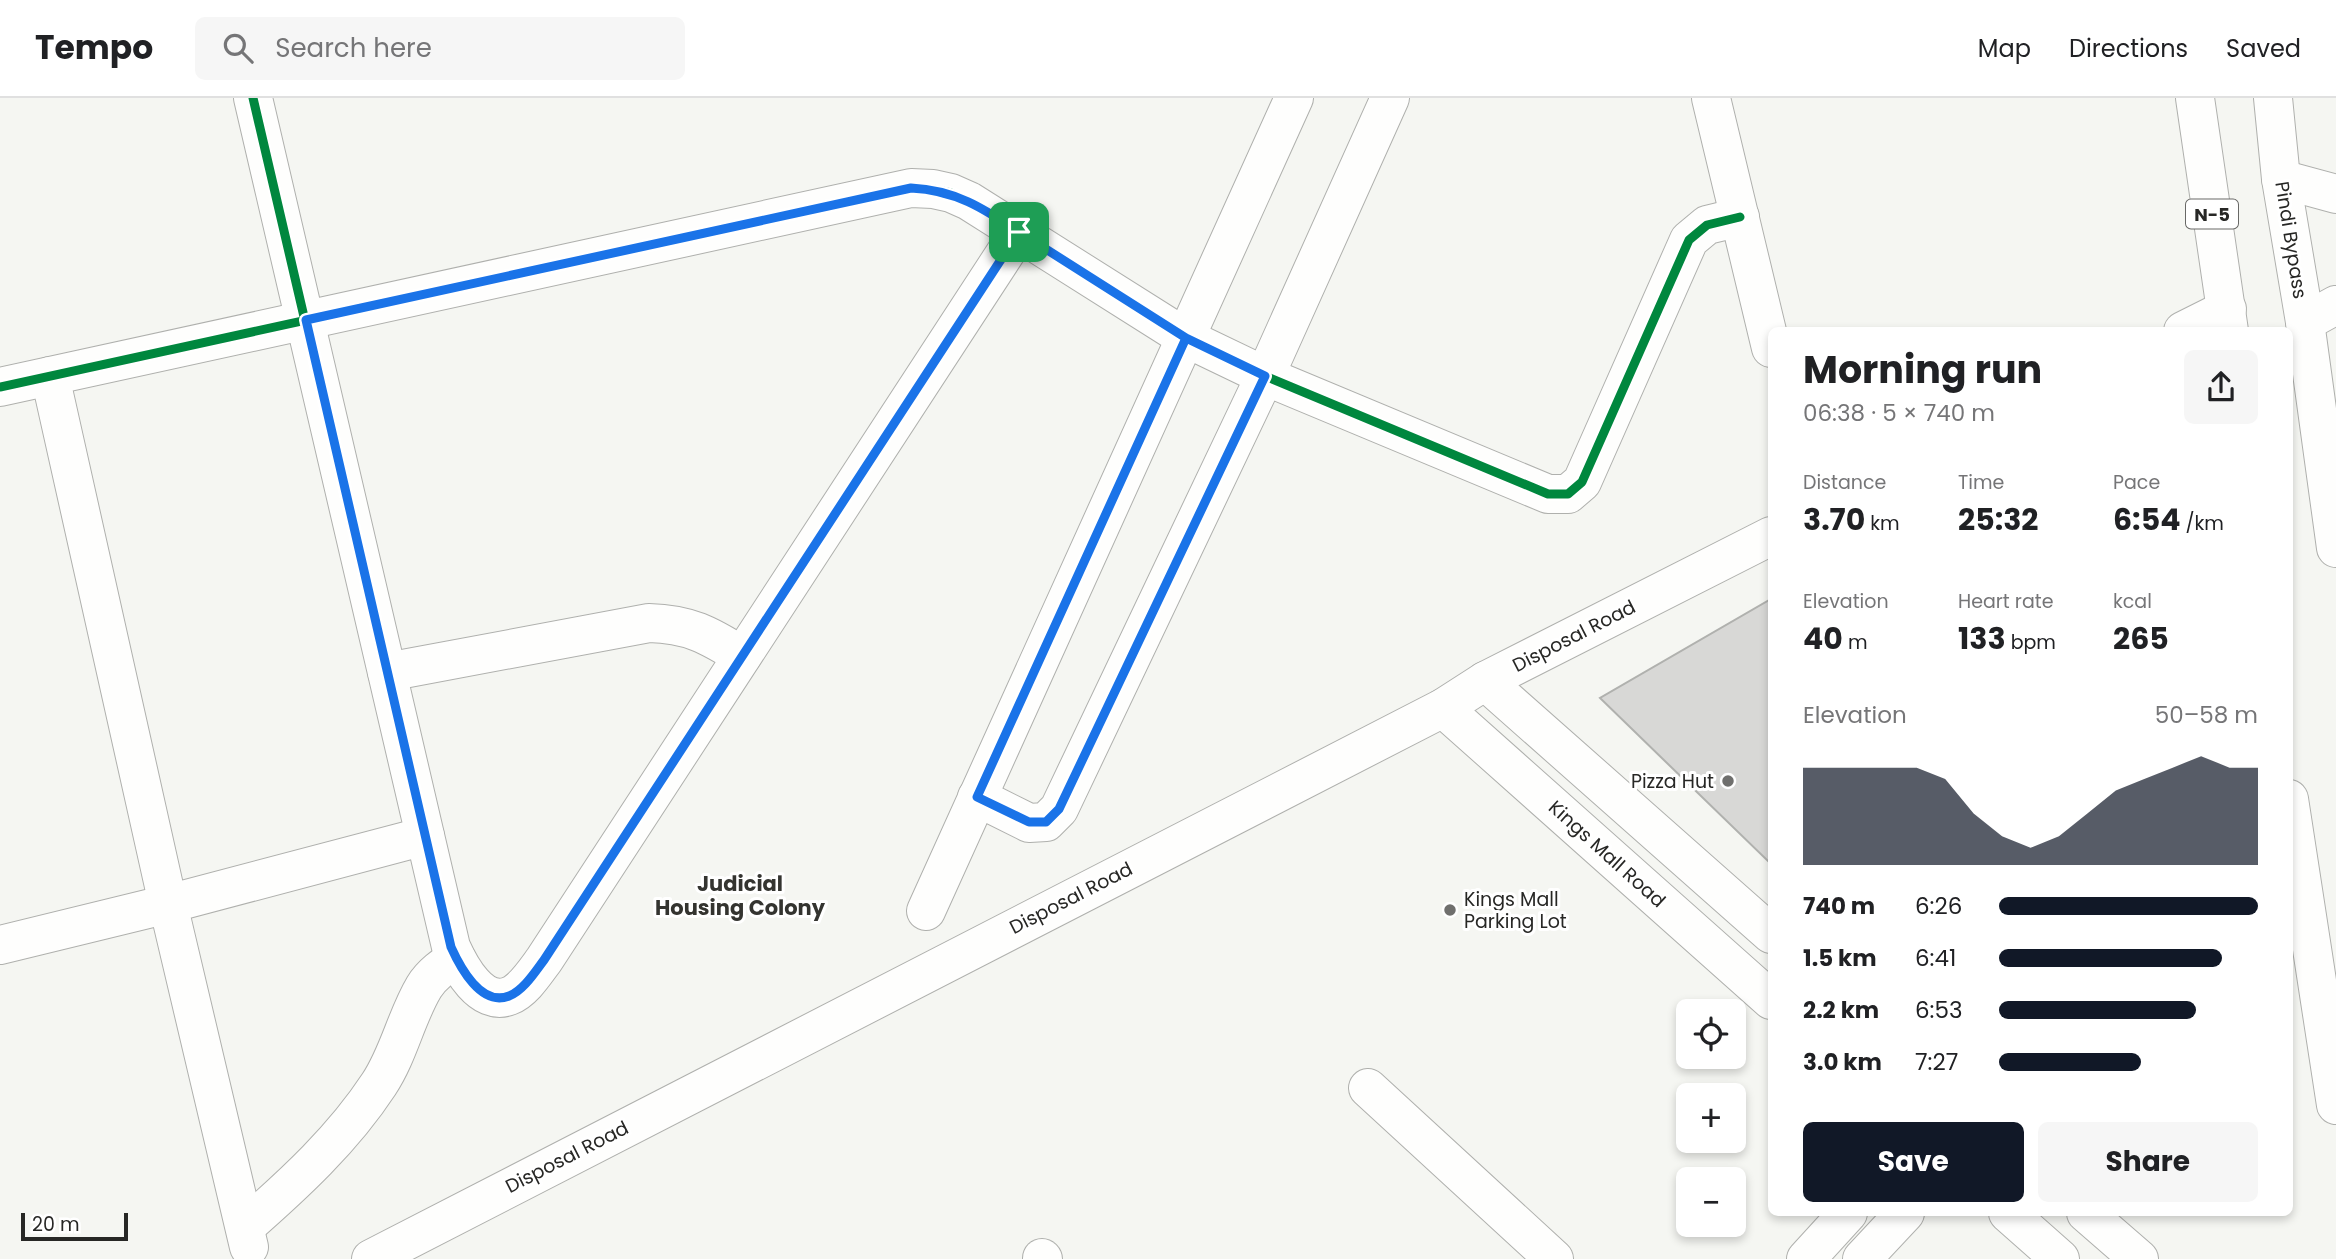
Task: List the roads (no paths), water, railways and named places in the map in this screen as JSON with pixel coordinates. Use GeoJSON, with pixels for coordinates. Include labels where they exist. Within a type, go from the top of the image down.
{"type":"FeatureCollection","features":[{"type":"Feature","properties":{"kind":"main road"},"geometry":{"type":"LineString","coordinates":[[253,98],[451,947],[477,987],[492,997],[514,994],[544,960],[1019,232]]}},
{"type":"Feature","properties":{"kind":"main road"},"geometry":{"type":"LineString","coordinates":[[926,911],[1294,98]]}},
{"type":"Feature","properties":{"kind":"main road"},"geometry":{"type":"LineString","coordinates":[[977,797],[1029,822],[1046,822],[1059,809],[1265,376],[1390,98]]}},
{"type":"Feature","properties":{"kind":"main road"},"geometry":{"type":"LineString","coordinates":[[1711,98],[1768,335]]}},
{"type":"Feature","properties":{"kind":"main road","name":"N-5"},"geometry":{"type":"LineString","coordinates":[[2195,98],[2228,320]]}},
{"type":"Feature","properties":{"kind":"main road","name":"Pindi Bypass"},"geometry":{"type":"LineString","coordinates":[[2273,98],[2281,179],[2320,313],[2336,548]]}},
{"type":"Feature","properties":{"kind":"main road"},"geometry":{"type":"LineString","coordinates":[[2281,179],[2336,194]]}},
{"type":"Feature","properties":{"kind":"main road"},"geometry":{"type":"LineString","coordinates":[[0,387],[911,188],[933,189],[969,201],[1186,338],[1265,376],[1548,494],[1568,494],[1583,482],[1689,240],[1707,225],[1740,217]]}},
{"type":"Feature","properties":{"kind":"main road"},"geometry":{"type":"LineString","coordinates":[[2199,327],[2228,320]]}},
{"type":"Feature","properties":{"kind":"main road"},"geometry":{"type":"LineString","coordinates":[[50,376],[168,904],[247,1237],[342,1133],[381,1082],[424,987],[436,972],[456,958]]}},
{"type":"Feature","properties":{"kind":"main road","name":"Disposal Road"},"geometry":{"type":"LineString","coordinates":[[371,1259],[1443,708],[1485,681],[1768,538]]}},
{"type":"Feature","properties":{"kind":"main road"},"geometry":{"type":"LineString","coordinates":[[387,671],[649,623],[674,624],[701,632],[742,656]]}},
{"type":"Feature","properties":{"kind":"main road"},"geometry":{"type":"LineString","coordinates":[[1485,681],[1768,931]]}},
{"type":"Feature","properties":{"kind":"main road","name":"Kings Mall Road"},"geometry":{"type":"LineString","coordinates":[[1443,708],[1768,997]]}},
{"type":"Feature","properties":{"kind":"main road"},"geometry":{"type":"LineString","coordinates":[[0,945],[425,836]]}},
{"type":"Feature","properties":{"kind":"main road"},"geometry":{"type":"LineString","coordinates":[[2293,858],[2336,1105]]}},
{"type":"Feature","properties":{"kind":"main road"},"geometry":{"type":"LineString","coordinates":[[1368,1088],[1554,1259]]}},
{"type":"Feature","properties":{"kind":"main road"},"geometry":{"type":"LineString","coordinates":[[1805,1259],[1845,1216]]}},
{"type":"Feature","properties":{"kind":"main road"},"geometry":{"type":"LineString","coordinates":[[1862,1259],[1902,1216]]}},
{"type":"Feature","properties":{"kind":"main road"},"geometry":{"type":"LineString","coordinates":[[2011,1216],[2060,1259]]}},
{"type":"Feature","properties":{"kind":"main road"},"geometry":{"type":"LineString","coordinates":[[2089,1216],[2139,1259]]}},
{"type":"Feature","properties":{"kind":"place","name":"Pizza Hut"},"geometry":{"type":"Point","coordinates":[1728,781]}},
{"type":"Feature","properties":{"kind":"place","name":"Kings Mall Parking Lot"},"geometry":{"type":"Point","coordinates":[1450,910]}},
{"type":"Feature","properties":{"kind":"district","name":"Judicial Housing Colony"},"geometry":{"type":"Point","coordinates":[740,895]}}]}
